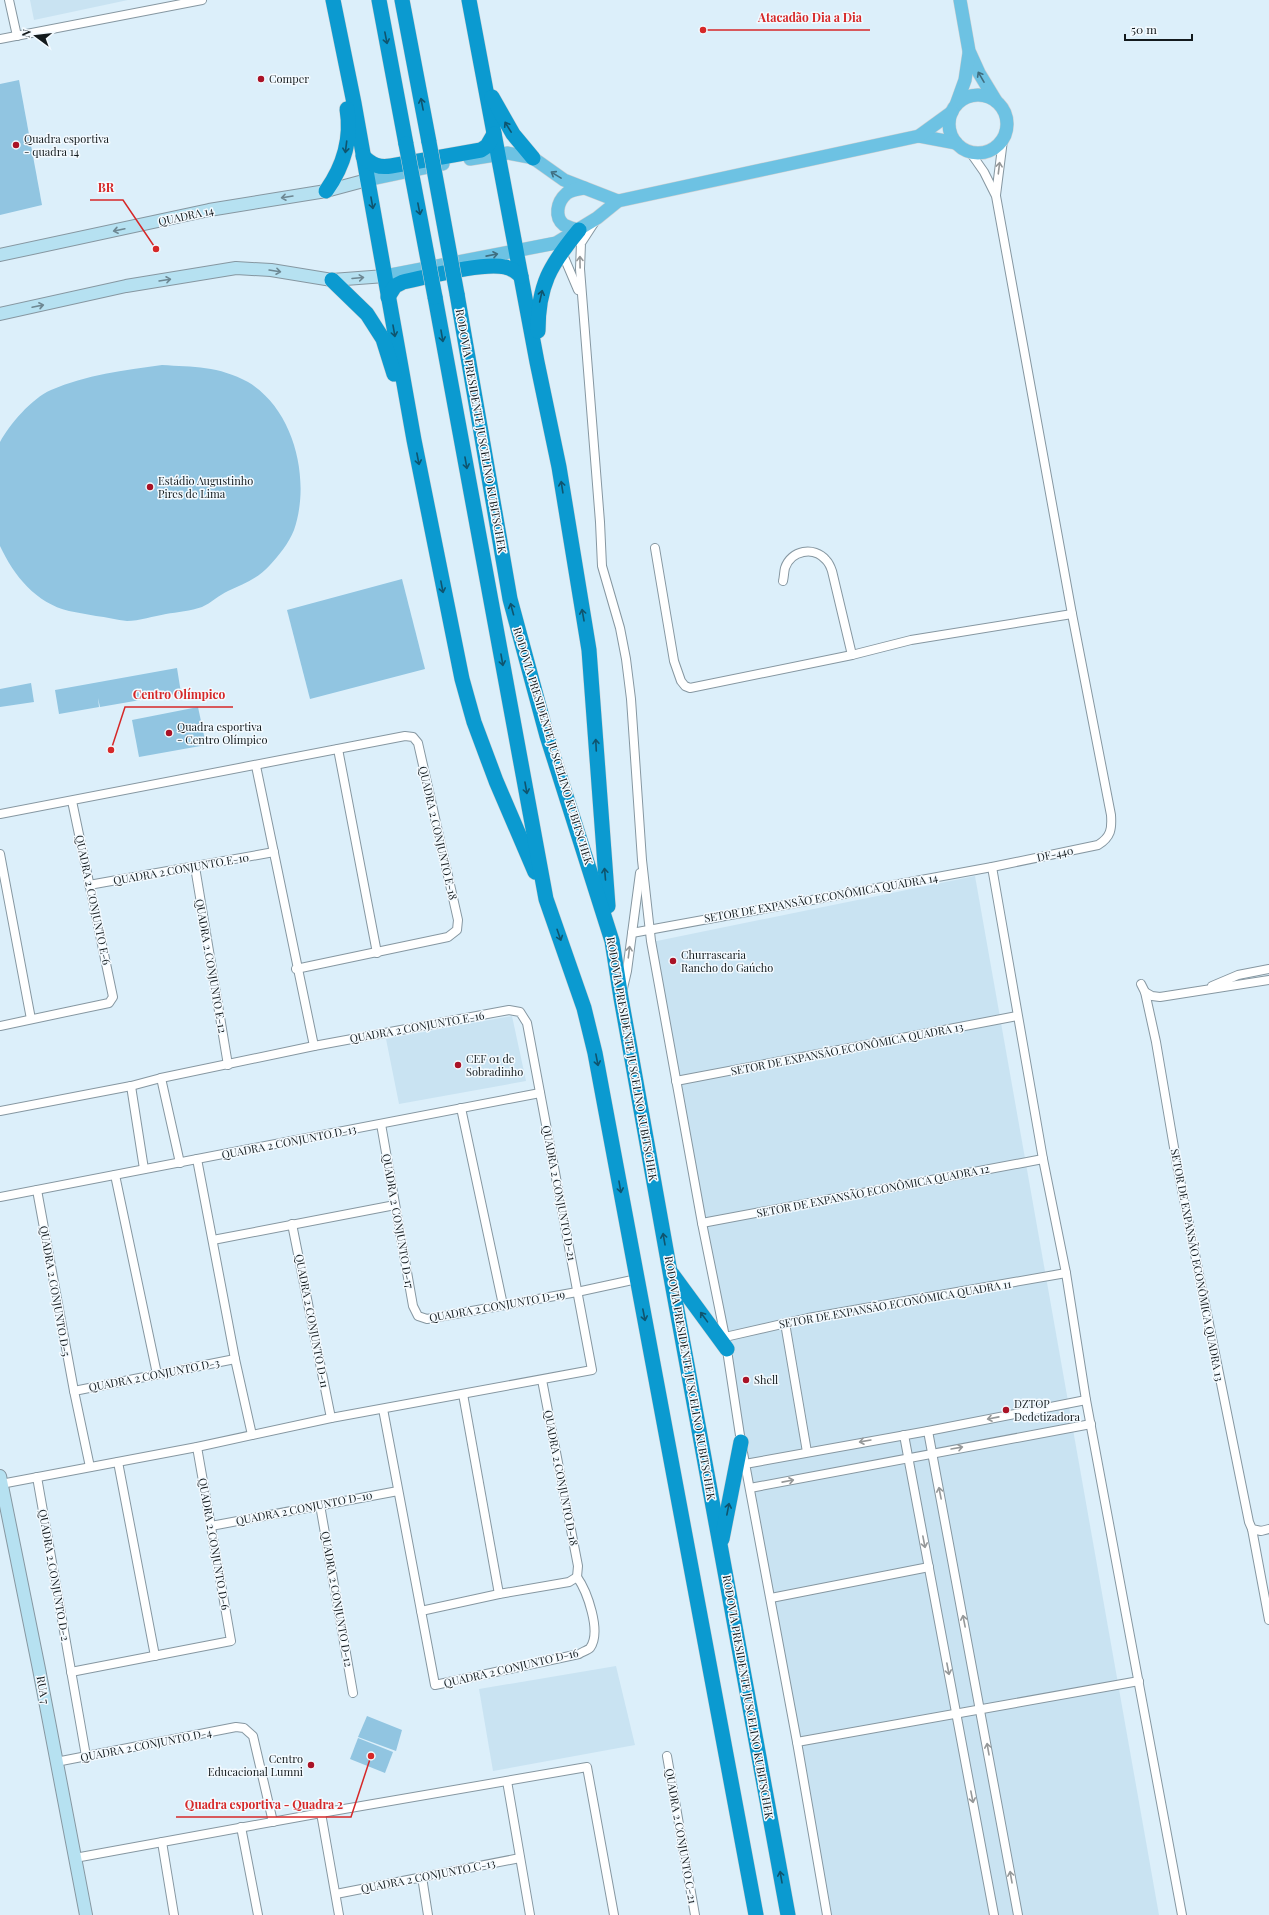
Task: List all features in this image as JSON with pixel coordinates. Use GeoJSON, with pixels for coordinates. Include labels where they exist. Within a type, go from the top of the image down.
{"type":"FeatureCollection","features":[{"type":"Feature","properties":{"kind":"highway","name":"RODOVIA PRESIDENTE JUSCELINO KUBITSCHEK"},"geometry":{"type":"LineString","coordinates":[[379,0],[546,898],[584,1008],[595,1053],[756,1915]]}},
{"type":"Feature","properties":{"kind":"highway","name":"RODOVIA PRESIDENTE JUSCELINO KUBITSCHEK"},"geometry":{"type":"LineString","coordinates":[[402,0],[457,294],[510,599],[548,736],[612,941],[670,1272],[788,1915]]}},
{"type":"Feature","properties":{"kind":"highway"},"geometry":{"type":"LineString","coordinates":[[469,0],[537,362],[559,467],[589,650],[602,834],[612,941]]}},
{"type":"Feature","properties":{"kind":"highway"},"geometry":{"type":"LineString","coordinates":[[334,6],[363,156],[414,440],[449,622],[462,679],[472,715],[496,781],[546,898]]}},
{"type":"Feature","properties":{"kind":"highway"},"geometry":{"type":"LineString","coordinates":[[326,191],[334,179],[346,153],[349,120],[338,57],[334,6]]}},
{"type":"Feature","properties":{"kind":"highway"},"geometry":{"type":"LineString","coordinates":[[484,81],[501,116],[513,134],[533,158]]}},
{"type":"Feature","properties":{"kind":"highway"},"geometry":{"type":"LineString","coordinates":[[363,156],[379,168],[391,166],[481,150],[488,146],[494,134]]}},
{"type":"Feature","properties":{"kind":"highway"},"geometry":{"type":"LineString","coordinates":[[480,157],[501,171]]}},
{"type":"Feature","properties":{"kind":"highway"},"geometry":{"type":"LineString","coordinates":[[537,362],[538,323],[541,294],[559,247],[579,230]]}},
{"type":"Feature","properties":{"kind":"highway"},"geometry":{"type":"LineString","coordinates":[[388,297],[395,286],[403,282],[474,268],[496,266],[506,267],[514,270],[521,276]]}},
{"type":"Feature","properties":{"kind":"highway"},"geometry":{"type":"LineString","coordinates":[[332,280],[367,314],[383,339],[414,440]]}},
{"type":"Feature","properties":{"kind":"highway"},"geometry":{"type":"LineString","coordinates":[[670,1272],[726,1343]]}},
{"type":"Feature","properties":{"kind":"highway"},"geometry":{"type":"LineString","coordinates":[[721,1548],[741,1442]]}},
{"type":"Feature","properties":{"kind":"main road"},"geometry":{"type":"LineString","coordinates":[[584,188],[572,190],[565,194],[557,209],[558,217],[563,224],[579,230],[618,201],[919,136],[956,143],[970,152],[986,152],[996,148],[1003,140],[1007,130],[1007,119],[1003,109],[996,101],[979,73],[969,51],[960,0]]}},
{"type":"Feature","properties":{"kind":"main road"},"geometry":{"type":"LineString","coordinates":[[956,143],[949,128],[954,109],[965,80],[969,51]]}},
{"type":"Feature","properties":{"kind":"main road"},"geometry":{"type":"LineString","coordinates":[[919,136],[954,109],[962,100],[976,95],[986,96],[996,101]]}},
{"type":"Feature","properties":{"kind":"main road"},"geometry":{"type":"LineString","coordinates":[[367,180],[480,157],[498,154],[519,154],[533,158],[564,180],[618,201]]}},
{"type":"Feature","properties":{"kind":"main road","name":"QUADRA 14"},"geometry":{"type":"LineString","coordinates":[[0,255],[209,210],[326,191],[367,180]]}},
{"type":"Feature","properties":{"kind":"main road"},"geometry":{"type":"LineString","coordinates":[[0,314],[126,286],[236,268],[271,270],[332,280],[385,276],[516,251],[559,247]]}},
{"type":"Feature","properties":{"kind":"main road","name":"RUA 7"},"geometry":{"type":"LineString","coordinates":[[1,1480],[41,1676],[84,1912]]}},
{"type":"Feature","properties":{"kind":"street"},"geometry":{"type":"LineString","coordinates":[[10,0],[17,36]]}},
{"type":"Feature","properties":{"kind":"street"},"geometry":{"type":"LineString","coordinates":[[0,39],[202,0]]}},
{"type":"Feature","properties":{"kind":"street"},"geometry":{"type":"LineString","coordinates":[[996,196],[1003,140]]}},
{"type":"Feature","properties":{"kind":"street"},"geometry":{"type":"LineString","coordinates":[[655,548],[674,662],[678,676],[685,686],[698,687],[852,655],[911,640],[1072,614],[996,196],[984,172],[970,152]]}},
{"type":"Feature","properties":{"kind":"street"},"geometry":{"type":"LineString","coordinates":[[597,218],[581,243],[580,261],[582,301],[600,522],[602,566],[620,628],[626,659],[631,699],[642,860],[650,929],[676,1082],[726,1343],[741,1442],[771,1598],[827,1915]]}},
{"type":"Feature","properties":{"kind":"street"},"geometry":{"type":"LineString","coordinates":[[559,247],[570,269],[582,301]]}},
{"type":"Feature","properties":{"kind":"street"},"geometry":{"type":"LineString","coordinates":[[783,581],[785,568],[792,558],[800,552],[809,550],[827,560],[832,571],[852,655]]}},
{"type":"Feature","properties":{"kind":"street","name":"DF-440"},"geometry":{"type":"LineString","coordinates":[[992,867],[1098,845],[1108,838],[1111,831],[1111,815],[1072,614]]}},
{"type":"Feature","properties":{"kind":"street","name":"QUADRA 2 CONJUNTO E-18"},"geometry":{"type":"LineString","coordinates":[[338,749],[405,736],[413,737],[418,743],[458,920],[457,930],[448,937],[377,953]]}},
{"type":"Feature","properties":{"kind":"street"},"geometry":{"type":"LineString","coordinates":[[0,814],[256,766],[338,749],[377,953],[296,969]]}},
{"type":"Feature","properties":{"kind":"street"},"geometry":{"type":"LineString","coordinates":[[256,766],[296,969],[314,1046]]}},
{"type":"Feature","properties":{"kind":"street","name":"QUADRA 2 CONJUNTO E-6"},"geometry":{"type":"LineString","coordinates":[[31,1019],[109,1003],[113,999],[72,801]]}},
{"type":"Feature","properties":{"kind":"street","name":"QUADRA 2 CONJUNTO E-10"},"geometry":{"type":"LineString","coordinates":[[89,885],[274,852]]}},
{"type":"Feature","properties":{"kind":"street"},"geometry":{"type":"LineString","coordinates":[[0,854],[31,1019],[0,1026]]}},
{"type":"Feature","properties":{"kind":"street"},"geometry":{"type":"LineString","coordinates":[[621,998],[627,971],[642,860]]}},
{"type":"Feature","properties":{"kind":"street","name":"QUADRA 2 CONJUNTO E-12"},"geometry":{"type":"LineString","coordinates":[[195,867],[228,1065]]}},
{"type":"Feature","properties":{"kind":"street"},"geometry":{"type":"LineString","coordinates":[[992,867],[1043,1159],[1066,1273],[1086,1400],[1182,1915]]}},
{"type":"Feature","properties":{"kind":"street","name":"SETOR DE EXPANSÃO ECONÔMICA QUADRA 14"},"geometry":{"type":"LineString","coordinates":[[632,933],[992,867]]}},
{"type":"Feature","properties":{"kind":"street"},"geometry":{"type":"LineString","coordinates":[[1202,990],[1238,975],[1269,969]]}},
{"type":"Feature","properties":{"kind":"street"},"geometry":{"type":"LineString","coordinates":[[1145,992],[1160,997],[1269,980]]}},
{"type":"Feature","properties":{"kind":"street","name":"SETOR DE EXPANSÃO ECONÔMICA QUADRA 13"},"geometry":{"type":"LineString","coordinates":[[1141,984],[1145,992],[1210,1333],[1249,1522],[1252,1529],[1269,1620]]}},
{"type":"Feature","properties":{"kind":"street","name":"QUADRA 2 CONJUNTO E-16"},"geometry":{"type":"LineString","coordinates":[[0,1111],[130,1086],[161,1078],[314,1046],[509,1010],[520,1012]]}},
{"type":"Feature","properties":{"kind":"street","name":"QUADRA 2 CONJUNTO D-21"},"geometry":{"type":"LineString","coordinates":[[520,1012],[527,1023],[592,1370],[542,1380]]}},
{"type":"Feature","properties":{"kind":"street","name":"SETOR DE EXPANSÃO ECONÔMICA QUADRA 13"},"geometry":{"type":"LineString","coordinates":[[676,1082],[1017,1016]]}},
{"type":"Feature","properties":{"kind":"street"},"geometry":{"type":"LineString","coordinates":[[161,1078],[180,1163]]}},
{"type":"Feature","properties":{"kind":"street"},"geometry":{"type":"LineString","coordinates":[[130,1086],[144,1169]]}},
{"type":"Feature","properties":{"kind":"street","name":"QUADRA 2 CONJUNTO D-13"},"geometry":{"type":"LineString","coordinates":[[0,1197],[540,1093]]}},
{"type":"Feature","properties":{"kind":"street"},"geometry":{"type":"LineString","coordinates":[[461,1108],[503,1305]]}},
{"type":"Feature","properties":{"kind":"street","name":"QUADRA 2 CONJUNTO D-17"},"geometry":{"type":"LineString","coordinates":[[381,1124],[413,1306],[418,1316]]}},
{"type":"Feature","properties":{"kind":"street"},"geometry":{"type":"LineString","coordinates":[[197,1159],[235,1359],[252,1435]]}},
{"type":"Feature","properties":{"kind":"street","name":"SETOR DE EXPANSÃO ECONÔMICA QUADRA 12"},"geometry":{"type":"LineString","coordinates":[[702,1223],[1043,1159]]}},
{"type":"Feature","properties":{"kind":"street"},"geometry":{"type":"LineString","coordinates":[[115,1175],[157,1374]]}},
{"type":"Feature","properties":{"kind":"street","name":"QUADRA 2 CONJUNTO D-5"},"geometry":{"type":"LineString","coordinates":[[37,1190],[74,1391],[90,1467]]}},
{"type":"Feature","properties":{"kind":"street"},"geometry":{"type":"LineString","coordinates":[[213,1240],[395,1205]]}},
{"type":"Feature","properties":{"kind":"street","name":"QUADRA 2 CONJUNTO D-11"},"geometry":{"type":"LineString","coordinates":[[292,1224],[331,1418]]}},
{"type":"Feature","properties":{"kind":"street","name":"SETOR DE EXPANSÃO ECONÔMICA QUADRA 11"},"geometry":{"type":"LineString","coordinates":[[726,1343],[785,1323],[1066,1273]]}},
{"type":"Feature","properties":{"kind":"street","name":"QUADRA 2 CONJUNTO D-19"},"geometry":{"type":"LineString","coordinates":[[418,1316],[427,1319],[577,1292],[637,1279]]}},
{"type":"Feature","properties":{"kind":"street"},"geometry":{"type":"LineString","coordinates":[[785,1323],[807,1452]]}},
{"type":"Feature","properties":{"kind":"street","name":"QUADRA 2 CONJUNTO D-3"},"geometry":{"type":"LineString","coordinates":[[74,1391],[235,1359]]}},
{"type":"Feature","properties":{"kind":"street"},"geometry":{"type":"LineString","coordinates":[[1,1480],[37,1477],[197,1447],[331,1418],[542,1380]]}},
{"type":"Feature","properties":{"kind":"street","name":"QUADRA 2 CONJUNTO D-18"},"geometry":{"type":"LineString","coordinates":[[542,1380],[578,1566],[577,1577]]}},
{"type":"Feature","properties":{"kind":"street"},"geometry":{"type":"LineString","coordinates":[[463,1394],[498,1594]]}},
{"type":"Feature","properties":{"kind":"street"},"geometry":{"type":"LineString","coordinates":[[745,1464],[904,1434],[928,1431],[1086,1400]]}},
{"type":"Feature","properties":{"kind":"street"},"geometry":{"type":"LineString","coordinates":[[383,1409],[421,1611],[498,1594],[569,1582],[577,1577]]}},
{"type":"Feature","properties":{"kind":"street"},"geometry":{"type":"LineString","coordinates":[[750,1488],[908,1457],[1091,1424]]}},
{"type":"Feature","properties":{"kind":"street"},"geometry":{"type":"LineString","coordinates":[[928,1431],[981,1709],[1018,1915]]}},
{"type":"Feature","properties":{"kind":"street"},"geometry":{"type":"LineString","coordinates":[[904,1434],[994,1915]]}},
{"type":"Feature","properties":{"kind":"street","name":"QUADRA 2 CONJUNTO D-6"},"geometry":{"type":"LineString","coordinates":[[155,1656],[231,1641],[197,1447]]}},
{"type":"Feature","properties":{"kind":"street"},"geometry":{"type":"LineString","coordinates":[[71,1672],[155,1656],[118,1462]]}},
{"type":"Feature","properties":{"kind":"street","name":"QUADRA 2 CONJUNTO D-2"},"geometry":{"type":"LineString","coordinates":[[37,1477],[86,1756]]}},
{"type":"Feature","properties":{"kind":"street","name":"QUADRA 2 CONJUNTO D-10"},"geometry":{"type":"LineString","coordinates":[[211,1526],[398,1490]]}},
{"type":"Feature","properties":{"kind":"street","name":"QUADRA 2 CONJUNTO D-12"},"geometry":{"type":"LineString","coordinates":[[320,1505],[353,1693]]}},
{"type":"Feature","properties":{"kind":"street"},"geometry":{"type":"LineString","coordinates":[[1252,1529],[1261,1531],[1269,1529]]}},
{"type":"Feature","properties":{"kind":"street"},"geometry":{"type":"LineString","coordinates":[[771,1598],[929,1567]]}},
{"type":"Feature","properties":{"kind":"street","name":"QUADRA 2 CONJUNTO D-16"},"geometry":{"type":"LineString","coordinates":[[421,1611],[435,1685],[579,1654],[590,1648],[594,1638],[593,1623],[586,1592],[577,1577]]}},
{"type":"Feature","properties":{"kind":"street"},"geometry":{"type":"LineString","coordinates":[[797,1742],[1139,1681]]}},
{"type":"Feature","properties":{"kind":"street","name":"QUADRA 2 CONJUNTO D-4"},"geometry":{"type":"LineString","coordinates":[[56,1762],[236,1727],[244,1728],[253,1736],[272,1822]]}},
{"type":"Feature","properties":{"kind":"street","name":"QUADRA 2 CONJUNTO C-21"},"geometry":{"type":"LineString","coordinates":[[668,1756],[695,1915]]}},
{"type":"Feature","properties":{"kind":"street"},"geometry":{"type":"LineString","coordinates":[[75,1858],[587,1766],[614,1915]]}},
{"type":"Feature","properties":{"kind":"street"},"geometry":{"type":"LineString","coordinates":[[507,1781],[530,1915]]}},
{"type":"Feature","properties":{"kind":"street"},"geometry":{"type":"LineString","coordinates":[[321,1813],[340,1915]]}},
{"type":"Feature","properties":{"kind":"street"},"geometry":{"type":"LineString","coordinates":[[241,1827],[258,1915]]}},
{"type":"Feature","properties":{"kind":"street"},"geometry":{"type":"LineString","coordinates":[[162,1842],[174,1915]]}},
{"type":"Feature","properties":{"kind":"street","name":"QUADRA 2 CONJUNTO C-13"},"geometry":{"type":"LineString","coordinates":[[336,1894],[520,1858]]}},
{"type":"Feature","properties":{"kind":"street"},"geometry":{"type":"LineString","coordinates":[[422,1877],[428,1915]]}},
{"type":"Feature","properties":{"kind":"shaded area"},"geometry":{"type":"Polygon","coordinates":[[[30,0],[128,0],[34,20],[30,0]]]}},
{"type":"Feature","properties":{"kind":"shaded area","name":"Quadra esportiva - quadra 14"},"geometry":{"type":"Polygon","coordinates":[[[19,80],[42,205],[0,215],[0,84],[19,80]]]}},
{"type":"Feature","properties":{"kind":"shaded area","name":"Estádio Augustinho Pires de Lima"},"geometry":{"type":"Polygon","coordinates":[[[162,365],[206,368],[227,373],[248,382],[264,394],[277,410],[288,428],[295,448],[299,469],[301,490],[299,511],[294,530],[280,553],[266,570],[202,607],[127,621],[72,612],[46,602],[27,587],[19,578],[0,546],[0,442],[9,428],[22,413],[36,399],[51,390],[91,377],[119,371],[162,365]]]}},
{"type":"Feature","properties":{"kind":"shaded area"},"geometry":{"type":"Polygon","coordinates":[[[402,579],[425,669],[310,699],[287,610],[402,579]]]}},
{"type":"Feature","properties":{"kind":"shaded area"},"geometry":{"type":"Polygon","coordinates":[[[177,668],[181,693],[100,707],[98,698],[99,707],[59,714],[55,690],[177,668]]]}},
{"type":"Feature","properties":{"kind":"shaded area"},"geometry":{"type":"Polygon","coordinates":[[[31,683],[34,702],[0,707],[0,689],[31,683]]]}},
{"type":"Feature","properties":{"kind":"shaded area","name":"Quadra esportiva - Centro Olímpico"},"geometry":{"type":"Polygon","coordinates":[[[198,707],[206,745],[139,757],[132,720],[198,707]]]}},
{"type":"Feature","properties":{"kind":"shaded area"},"geometry":{"type":"Polygon","coordinates":[[[975,876],[1159,1915],[832,1915],[647,943],[975,876]]]}},
{"type":"Feature","properties":{"kind":"shaded area"},"geometry":{"type":"Polygon","coordinates":[[[512,1016],[526,1081],[399,1104],[386,1039],[512,1016]]]}},
{"type":"Feature","properties":{"kind":"shaded area"},"geometry":{"type":"Polygon","coordinates":[[[616,1666],[635,1745],[493,1771],[479,1689],[616,1666]]]}},
{"type":"Feature","properties":{"kind":"shaded area"},"geometry":{"type":"Polygon","coordinates":[[[367,1716],[402,1730],[396,1751],[358,1737],[367,1716]]]}},
{"type":"Feature","properties":{"kind":"shaded area"},"geometry":{"type":"Polygon","coordinates":[[[358,1738],[393,1752],[385,1773],[350,1759],[358,1738]]]}},
{"type":"Feature","properties":{"kind":"place","name":"Atacadão Dia a Dia"},"geometry":{"type":"Point","coordinates":[703,30]}},
{"type":"Feature","properties":{"kind":"place","name":"Comper"},"geometry":{"type":"Point","coordinates":[261,79]}},
{"type":"Feature","properties":{"kind":"place","name":"Quadra esportiva - quadra 14"},"geometry":{"type":"Point","coordinates":[16,145]}},
{"type":"Feature","properties":{"kind":"place","name":"BR"},"geometry":{"type":"Point","coordinates":[156,249]}},
{"type":"Feature","properties":{"kind":"place","name":"Estádio Augustinho Pires de Lima"},"geometry":{"type":"Point","coordinates":[150,487]}},
{"type":"Feature","properties":{"kind":"place","name":"Quadra esportiva - Centro Olímpico"},"geometry":{"type":"Point","coordinates":[169,733]}},
{"type":"Feature","properties":{"kind":"place","name":"Centro Olímpico"},"geometry":{"type":"Point","coordinates":[111,750]}},
{"type":"Feature","properties":{"kind":"place","name":"Churrascaria Rancho do Gaúcho"},"geometry":{"type":"Point","coordinates":[673,961]}},
{"type":"Feature","properties":{"kind":"place","name":"CEF 01 de Sobradinho"},"geometry":{"type":"Point","coordinates":[458,1065]}},
{"type":"Feature","properties":{"kind":"place","name":"Shell"},"geometry":{"type":"Point","coordinates":[746,1380]}},
{"type":"Feature","properties":{"kind":"place","name":"DZTOP Dedetizadora"},"geometry":{"type":"Point","coordinates":[1006,1410]}},
{"type":"Feature","properties":{"kind":"place","name":"Quadra esportiva - Quadra 2"},"geometry":{"type":"Point","coordinates":[371,1756]}},
{"type":"Feature","properties":{"kind":"place","name":"Centro Educacional Lumni"},"geometry":{"type":"Point","coordinates":[311,1765]}}]}
